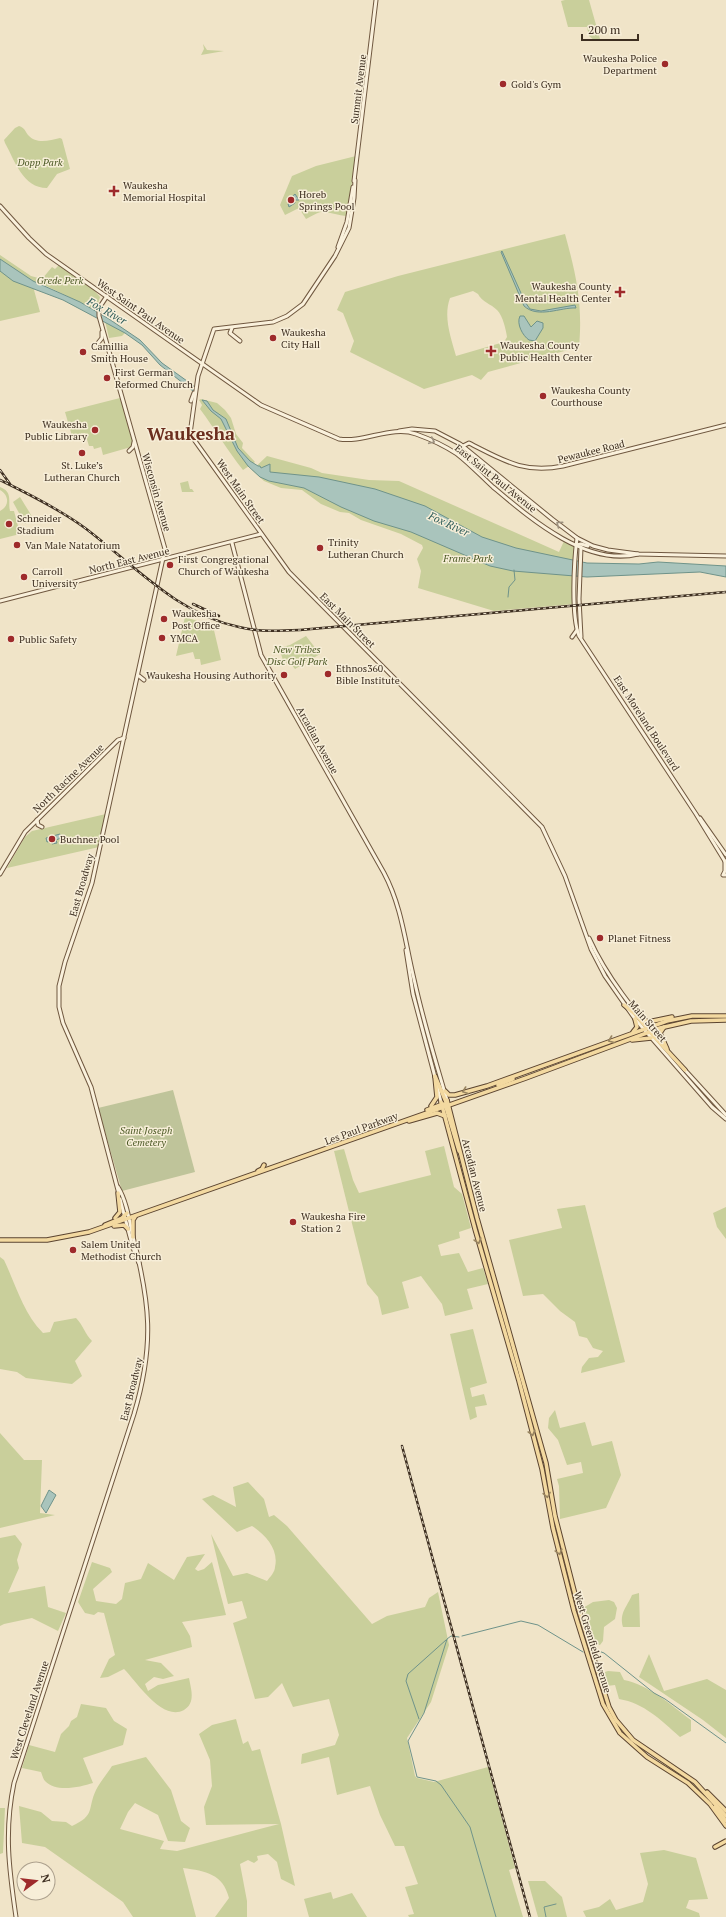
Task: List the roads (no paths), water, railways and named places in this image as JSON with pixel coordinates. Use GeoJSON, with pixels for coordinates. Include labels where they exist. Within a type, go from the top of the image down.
{"type":"FeatureCollection","features":[{"type":"Feature","properties":{"kind":"main road","name":"Summit Avenue"},"geometry":{"type":"LineString","coordinates":[[336,254],[351,220],[376,0]]}},
{"type":"Feature","properties":{"kind":"main road","name":"Summit Avenue"},"geometry":{"type":"LineString","coordinates":[[336,254],[348,217],[355,180]]}},
{"type":"Feature","properties":{"kind":"main road","name":"West Saint Paul Avenue"},"geometry":{"type":"LineString","coordinates":[[0,206],[43,252],[202,364]]}},
{"type":"Feature","properties":{"kind":"main road"},"geometry":{"type":"LineString","coordinates":[[200,404],[195,406],[198,376],[214,329],[273,322],[292,313],[306,300],[336,254]]}},
{"type":"Feature","properties":{"kind":"main road","name":"Wisconsin Avenue"},"geometry":{"type":"LineString","coordinates":[[107,296],[101,305],[99,312],[101,323],[165,549],[163,560]]}},
{"type":"Feature","properties":{"kind":"main road"},"geometry":{"type":"LineString","coordinates":[[98,343],[102,336],[101,323]]}},
{"type":"Feature","properties":{"kind":"main road"},"geometry":{"type":"LineString","coordinates":[[232,328],[230,334],[240,341]]}},
{"type":"Feature","properties":{"kind":"main road","name":"East Saint Paul Avenue"},"geometry":{"type":"LineString","coordinates":[[202,364],[260,404],[336,439],[350,440],[395,433],[413,433],[452,451],[493,487],[544,527],[579,546]]}},
{"type":"Feature","properties":{"kind":"main road"},"geometry":{"type":"LineString","coordinates":[[191,401],[196,389]]}},
{"type":"Feature","properties":{"kind":"main road","name":"West Main Street"},"geometry":{"type":"LineString","coordinates":[[195,406],[190,434],[278,557]]}},
{"type":"Feature","properties":{"kind":"main road","name":"Pewaukee Road"},"geometry":{"type":"LineString","coordinates":[[463,446],[469,443],[520,467],[546,469],[575,464],[726,425]]}},
{"type":"Feature","properties":{"kind":"main road"},"geometry":{"type":"LineString","coordinates":[[395,433],[412,429],[436,431],[463,446],[501,479],[577,538],[590,545],[614,551]]}},
{"type":"Feature","properties":{"kind":"main road"},"geometry":{"type":"LineString","coordinates":[[129,451],[133,446],[133,438]]}},
{"type":"Feature","properties":{"kind":"main road","name":"North East Avenue"},"geometry":{"type":"LineString","coordinates":[[0,600],[232,543],[261,534]]}},
{"type":"Feature","properties":{"kind":"main road","name":"East Moreland Boulevard"},"geometry":{"type":"LineString","coordinates":[[577,538],[579,546],[577,577],[578,616],[582,641]]}},
{"type":"Feature","properties":{"kind":"main road","name":"Arcadian Avenue"},"geometry":{"type":"LineString","coordinates":[[232,543],[259,650],[389,883],[399,909],[416,988],[445,1091],[445,1117],[472,1219],[533,1413]]}},
{"type":"Feature","properties":{"kind":"main road"},"geometry":{"type":"LineString","coordinates":[[579,546],[588,550],[612,556],[625,557],[638,554]]}},
{"type":"Feature","properties":{"kind":"main road"},"geometry":{"type":"LineString","coordinates":[[579,546],[599,550],[638,554],[726,556]]}},
{"type":"Feature","properties":{"kind":"main road"},"geometry":{"type":"LineString","coordinates":[[578,559],[588,550]]}},
{"type":"Feature","properties":{"kind":"main road","name":"East Main Street"},"geometry":{"type":"LineString","coordinates":[[278,557],[289,572],[494,777]]}},
{"type":"Feature","properties":{"kind":"main road","name":"East Broadway"},"geometry":{"type":"LineString","coordinates":[[139,1263],[128,1229],[91,1087],[63,1023],[58,994],[63,968],[92,886],[163,560]]}},
{"type":"Feature","properties":{"kind":"main road","name":"East Moreland Boulevard"},"geometry":{"type":"LineString","coordinates":[[577,577],[579,586],[577,630],[582,641],[725,859]]}},
{"type":"Feature","properties":{"kind":"main road"},"geometry":{"type":"LineString","coordinates":[[572,637],[577,630]]}},
{"type":"Feature","properties":{"kind":"main road"},"geometry":{"type":"LineString","coordinates":[[138,674],[140,678],[144,680]]}},
{"type":"Feature","properties":{"kind":"main road","name":"North Racine Avenue"},"geometry":{"type":"LineString","coordinates":[[0,874],[24,832],[118,740],[124,738]]}},
{"type":"Feature","properties":{"kind":"main road","name":"Main Street"},"geometry":{"type":"LineString","coordinates":[[494,777],[542,827],[565,876],[597,961],[623,1004],[635,1019],[648,1029],[667,1048],[726,1115]]}},
{"type":"Feature","properties":{"kind":"main road"},"geometry":{"type":"LineString","coordinates":[[37,820],[38,825],[42,827]]}},
{"type":"Feature","properties":{"kind":"main road"},"geometry":{"type":"LineString","coordinates":[[725,859],[725,871],[723,875],[726,875]]}},
{"type":"Feature","properties":{"kind":"main road","name":"Main Street"},"geometry":{"type":"LineString","coordinates":[[580,918],[595,952],[623,995],[643,1019],[651,1038],[712,1107],[726,1119]]}},
{"type":"Feature","properties":{"kind":"main road","name":"Arcadian Avenue"},"geometry":{"type":"LineString","coordinates":[[406,940],[411,986],[435,1076]]}},
{"type":"Feature","properties":{"kind":"main road"},"geometry":{"type":"LineString","coordinates":[[623,995],[623,1004],[636,1015],[685,1070]]}},
{"type":"Feature","properties":{"kind":"main road"},"geometry":{"type":"LineString","coordinates":[[623,1004],[626,1002],[637,1013]]}},
{"type":"Feature","properties":{"kind":"main road"},"geometry":{"type":"LineString","coordinates":[[608,1047],[648,1029],[679,1018],[726,1016]]}},
{"type":"Feature","properties":{"kind":"main road"},"geometry":{"type":"LineString","coordinates":[[707,1020],[726,1016]]}},
{"type":"Feature","properties":{"kind":"main road"},"geometry":{"type":"LineString","coordinates":[[643,1019],[648,1022],[672,1017],[679,1018]]}},
{"type":"Feature","properties":{"kind":"main road"},"geometry":{"type":"LineString","coordinates":[[632,1032],[637,1027],[635,1019]]}},
{"type":"Feature","properties":{"kind":"main road"},"geometry":{"type":"LineString","coordinates":[[445,1091],[449,1095],[455,1095],[487,1086],[632,1032],[691,1021],[726,1020]]}},
{"type":"Feature","properties":{"kind":"main road"},"geometry":{"type":"LineString","coordinates":[[666,1026],[660,1032],[667,1048]]}},
{"type":"Feature","properties":{"kind":"main road"},"geometry":{"type":"LineString","coordinates":[[398,1123],[412,1115],[477,1095],[608,1047],[637,1038],[651,1038]]}},
{"type":"Feature","properties":{"kind":"main road"},"geometry":{"type":"LineString","coordinates":[[547,1070],[548,1066],[590,1048]]}},
{"type":"Feature","properties":{"kind":"main road"},"geometry":{"type":"LineString","coordinates":[[433,1071],[437,1073],[443,1086]]}},
{"type":"Feature","properties":{"kind":"main road"},"geometry":{"type":"LineString","coordinates":[[477,1095],[526,1072]]}},
{"type":"Feature","properties":{"kind":"main road"},"geometry":{"type":"LineString","coordinates":[[435,1076],[441,1087],[457,1146],[462,1156]]}},
{"type":"Feature","properties":{"kind":"main road"},"geometry":{"type":"LineString","coordinates":[[431,1106],[438,1096],[435,1076]]}},
{"type":"Feature","properties":{"kind":"main road"},"geometry":{"type":"LineString","coordinates":[[452,1118],[452,1108],[456,1102]]}},
{"type":"Feature","properties":{"kind":"main road","name":"Arcadian Avenue"},"geometry":{"type":"LineString","coordinates":[[445,1104],[452,1118],[517,1366],[528,1414]]}},
{"type":"Feature","properties":{"kind":"main road"},"geometry":{"type":"LineString","coordinates":[[398,1123],[437,1113],[445,1117]]}},
{"type":"Feature","properties":{"kind":"main road","name":"Les Paul Parkway"},"geometry":{"type":"LineString","coordinates":[[0,1240],[47,1240],[97,1230],[107,1227],[126,1217],[136,1216],[398,1123]]}},
{"type":"Feature","properties":{"kind":"main road"},"geometry":{"type":"LineString","coordinates":[[233,1182],[262,1169],[264,1165]]}},
{"type":"Feature","properties":{"kind":"main road","name":"East Broadway"},"geometry":{"type":"LineString","coordinates":[[101,1514],[136,1408],[146,1368],[149,1315],[133,1237],[118,1193],[117,1185]]}},
{"type":"Feature","properties":{"kind":"main road"},"geometry":{"type":"LineString","coordinates":[[115,1218],[120,1212],[118,1193]]}},
{"type":"Feature","properties":{"kind":"main road"},"geometry":{"type":"LineString","coordinates":[[133,1237],[133,1220],[136,1216]]}},
{"type":"Feature","properties":{"kind":"main road"},"geometry":{"type":"LineString","coordinates":[[97,1230],[126,1217]]}},
{"type":"Feature","properties":{"kind":"main road"},"geometry":{"type":"LineString","coordinates":[[107,1227],[123,1225],[128,1229]]}},
{"type":"Feature","properties":{"kind":"main road","name":"West Greenfield Avenue"},"geometry":{"type":"LineString","coordinates":[[533,1413],[546,1463],[555,1516],[603,1704],[620,1733],[647,1757],[688,1783],[710,1804],[726,1826]]}},
{"type":"Feature","properties":{"kind":"main road","name":"West Greenfield Avenue"},"geometry":{"type":"LineString","coordinates":[[528,1414],[574,1611],[609,1707],[616,1720],[633,1740],[695,1782],[726,1816]]}},
{"type":"Feature","properties":{"kind":"main road","name":"West Cleveland Avenue"},"geometry":{"type":"LineString","coordinates":[[16,1917],[7,1847],[10,1808],[14,1783],[101,1514]]}},
{"type":"Feature","properties":{"kind":"main road"},"geometry":{"type":"LineString","coordinates":[[695,1782],[715,1798],[726,1811]]}},
{"type":"Feature","properties":{"kind":"main road"},"geometry":{"type":"LineString","coordinates":[[710,1804],[726,1821]]}},
{"type":"Feature","properties":{"kind":"main road"},"geometry":{"type":"LineString","coordinates":[[715,1847],[726,1841]]}},
{"type":"Feature","properties":{"kind":"water","name":"Horeb Springs Pool"},"geometry":{"type":"Polygon","coordinates":[[[295,194],[299,200],[294,200],[295,203],[289,207],[288,204],[291,202],[287,201],[295,194]]]}},
{"type":"Feature","properties":{"kind":"water"},"geometry":{"type":"Polygon","coordinates":[[[502,251],[525,302],[530,309],[541,311],[575,305],[576,308],[550,312],[536,312],[530,310],[524,306],[501,252],[502,251]]]}},
{"type":"Feature","properties":{"kind":"water","name":"Fox River"},"geometry":{"type":"Polygon","coordinates":[[[0,259],[33,281],[80,302],[140,340],[162,363],[194,386],[193,391],[160,365],[142,345],[125,333],[63,300],[13,281],[0,271],[0,259]]]}},
{"type":"Feature","properties":{"kind":"water"},"geometry":{"type":"Polygon","coordinates":[[[520,316],[524,316],[531,327],[537,321],[543,323],[543,328],[535,341],[529,340],[522,333],[519,323],[520,316]]]}},
{"type":"Feature","properties":{"kind":"water"},"geometry":{"type":"Polygon","coordinates":[[[202,400],[207,401],[213,410],[226,419],[238,448],[250,461],[261,468],[270,464],[270,472],[319,477],[375,489],[425,506],[482,537],[516,548],[587,563],[639,564],[658,562],[726,566],[726,577],[700,572],[587,577],[513,571],[490,566],[411,532],[374,521],[341,507],[304,488],[269,481],[260,477],[248,466],[237,451],[221,419],[211,411],[202,400]]]}},
{"type":"Feature","properties":{"kind":"water","name":"Buchner Pool"},"geometry":{"type":"Polygon","coordinates":[[[60,834],[61,838],[56,840],[57,843],[52,844],[55,840],[47,842],[46,838],[60,834]]]}},
{"type":"Feature","properties":{"kind":"water"},"geometry":{"type":"Polygon","coordinates":[[[49,1490],[56,1495],[46,1513],[41,1506],[49,1490]]]}},
{"type":"Feature","properties":{"kind":"waterway"},"geometry":{"type":"LineString","coordinates":[[508,597],[509,587],[515,580],[514,570]]}},
{"type":"Feature","properties":{"kind":"waterway"},"geometry":{"type":"LineString","coordinates":[[462,1636],[521,1621],[538,1625],[583,1652]]}},
{"type":"Feature","properties":{"kind":"waterway"},"geometry":{"type":"LineString","coordinates":[[459,1637],[451,1636],[447,1639],[424,1713],[408,1741],[417,1777],[436,1781],[441,1785],[470,1827],[496,1917]]}},
{"type":"Feature","properties":{"kind":"waterway"},"geometry":{"type":"LineString","coordinates":[[419,1719],[406,1681],[408,1674],[446,1640]]}},
{"type":"Feature","properties":{"kind":"waterway"},"geometry":{"type":"LineString","coordinates":[[596,1650],[604,1653],[654,1693],[665,1699],[726,1743]]}},
{"type":"Feature","properties":{"kind":"waterway"},"geometry":{"type":"LineString","coordinates":[[546,1917],[544,1907],[556,1904]]}},
{"type":"Feature","properties":{"kind":"railway"},"geometry":{"type":"LineString","coordinates":[[0,470],[10,484]]}},
{"type":"Feature","properties":{"kind":"railway"},"geometry":{"type":"LineString","coordinates":[[0,480],[65,514],[103,542],[138,572],[176,599],[196,611],[217,620],[247,629],[269,631],[300,630],[726,592]]}},
{"type":"Feature","properties":{"kind":"railway"},"geometry":{"type":"LineString","coordinates":[[193,604],[219,616]]}},
{"type":"Feature","properties":{"kind":"railway"},"geometry":{"type":"LineString","coordinates":[[402,1446],[530,1917]]}},
{"type":"Feature","properties":{"kind":"place","name":"Waukesha Police Department"},"geometry":{"type":"Point","coordinates":[665,64]}},
{"type":"Feature","properties":{"kind":"place","name":"Gold's Gym"},"geometry":{"type":"Point","coordinates":[503,84]}},
{"type":"Feature","properties":{"kind":"place","name":"Waukesha Memorial Hospital"},"geometry":{"type":"Point","coordinates":[114,191]}},
{"type":"Feature","properties":{"kind":"place","name":"Horeb Springs Pool"},"geometry":{"type":"Point","coordinates":[291,200]}},
{"type":"Feature","properties":{"kind":"place","name":"Waukesha County Mental Health Center"},"geometry":{"type":"Point","coordinates":[620,292]}},
{"type":"Feature","properties":{"kind":"place","name":"Waukesha City Hall"},"geometry":{"type":"Point","coordinates":[273,338]}},
{"type":"Feature","properties":{"kind":"place","name":"Waukesha County Public Health Center"},"geometry":{"type":"Point","coordinates":[491,351]}},
{"type":"Feature","properties":{"kind":"place","name":"Camillia Smith House"},"geometry":{"type":"Point","coordinates":[83,352]}},
{"type":"Feature","properties":{"kind":"place","name":"First German Reformed Church"},"geometry":{"type":"Point","coordinates":[107,378]}},
{"type":"Feature","properties":{"kind":"place","name":"Waukesha County Courthouse"},"geometry":{"type":"Point","coordinates":[543,396]}},
{"type":"Feature","properties":{"kind":"place","name":"Waukesha Public Library"},"geometry":{"type":"Point","coordinates":[95,430]}},
{"type":"Feature","properties":{"kind":"place","name":"St. Luke’s Lutheran Church"},"geometry":{"type":"Point","coordinates":[82,453]}},
{"type":"Feature","properties":{"kind":"place","name":"Schneider Stadium"},"geometry":{"type":"Point","coordinates":[9,524]}},
{"type":"Feature","properties":{"kind":"place","name":"Van Male Natatorium"},"geometry":{"type":"Point","coordinates":[17,545]}},
{"type":"Feature","properties":{"kind":"place","name":"Trinity Lutheran Church"},"geometry":{"type":"Point","coordinates":[320,548]}},
{"type":"Feature","properties":{"kind":"place","name":"First Congregational Church of Waukesha"},"geometry":{"type":"Point","coordinates":[170,565]}},
{"type":"Feature","properties":{"kind":"place","name":"Carroll University"},"geometry":{"type":"Point","coordinates":[24,577]}},
{"type":"Feature","properties":{"kind":"place","name":"Waukesha Post Office"},"geometry":{"type":"Point","coordinates":[164,619]}},
{"type":"Feature","properties":{"kind":"place","name":"YMCA"},"geometry":{"type":"Point","coordinates":[162,638]}},
{"type":"Feature","properties":{"kind":"place","name":"Public Safety"},"geometry":{"type":"Point","coordinates":[11,639]}},
{"type":"Feature","properties":{"kind":"place","name":"Ethnos360 Bible Institute"},"geometry":{"type":"Point","coordinates":[328,674]}},
{"type":"Feature","properties":{"kind":"place","name":"Waukesha Housing Authority"},"geometry":{"type":"Point","coordinates":[284,675]}},
{"type":"Feature","properties":{"kind":"place","name":"Buchner Pool"},"geometry":{"type":"Point","coordinates":[52,839]}},
{"type":"Feature","properties":{"kind":"place","name":"Planet Fitness"},"geometry":{"type":"Point","coordinates":[600,938]}},
{"type":"Feature","properties":{"kind":"place","name":"Waukesha Fire Station 2"},"geometry":{"type":"Point","coordinates":[293,1222]}},
{"type":"Feature","properties":{"kind":"place","name":"Salem United Methodist Church"},"geometry":{"type":"Point","coordinates":[73,1250]}},
{"type":"Feature","properties":{"kind":"district","name":"Waukesha"},"geometry":{"type":"Point","coordinates":[191,434]}},
{"type":"Feature","properties":{"kind":"park label","name":"Dopp Park"},"geometry":{"type":"Point","coordinates":[40,162]}},
{"type":"Feature","properties":{"kind":"park label","name":"Grede Perk"},"geometry":{"type":"Point","coordinates":[60,280]}},
{"type":"Feature","properties":{"kind":"park label","name":"Frame Park"},"geometry":{"type":"Point","coordinates":[468,558]}},
{"type":"Feature","properties":{"kind":"park label","name":"New Tribes Disc Golf Park"},"geometry":{"type":"Point","coordinates":[297,654]}},
{"type":"Feature","properties":{"kind":"park label","name":"Saint Joseph Cemetery"},"geometry":{"type":"Point","coordinates":[146,1136]}}]}
